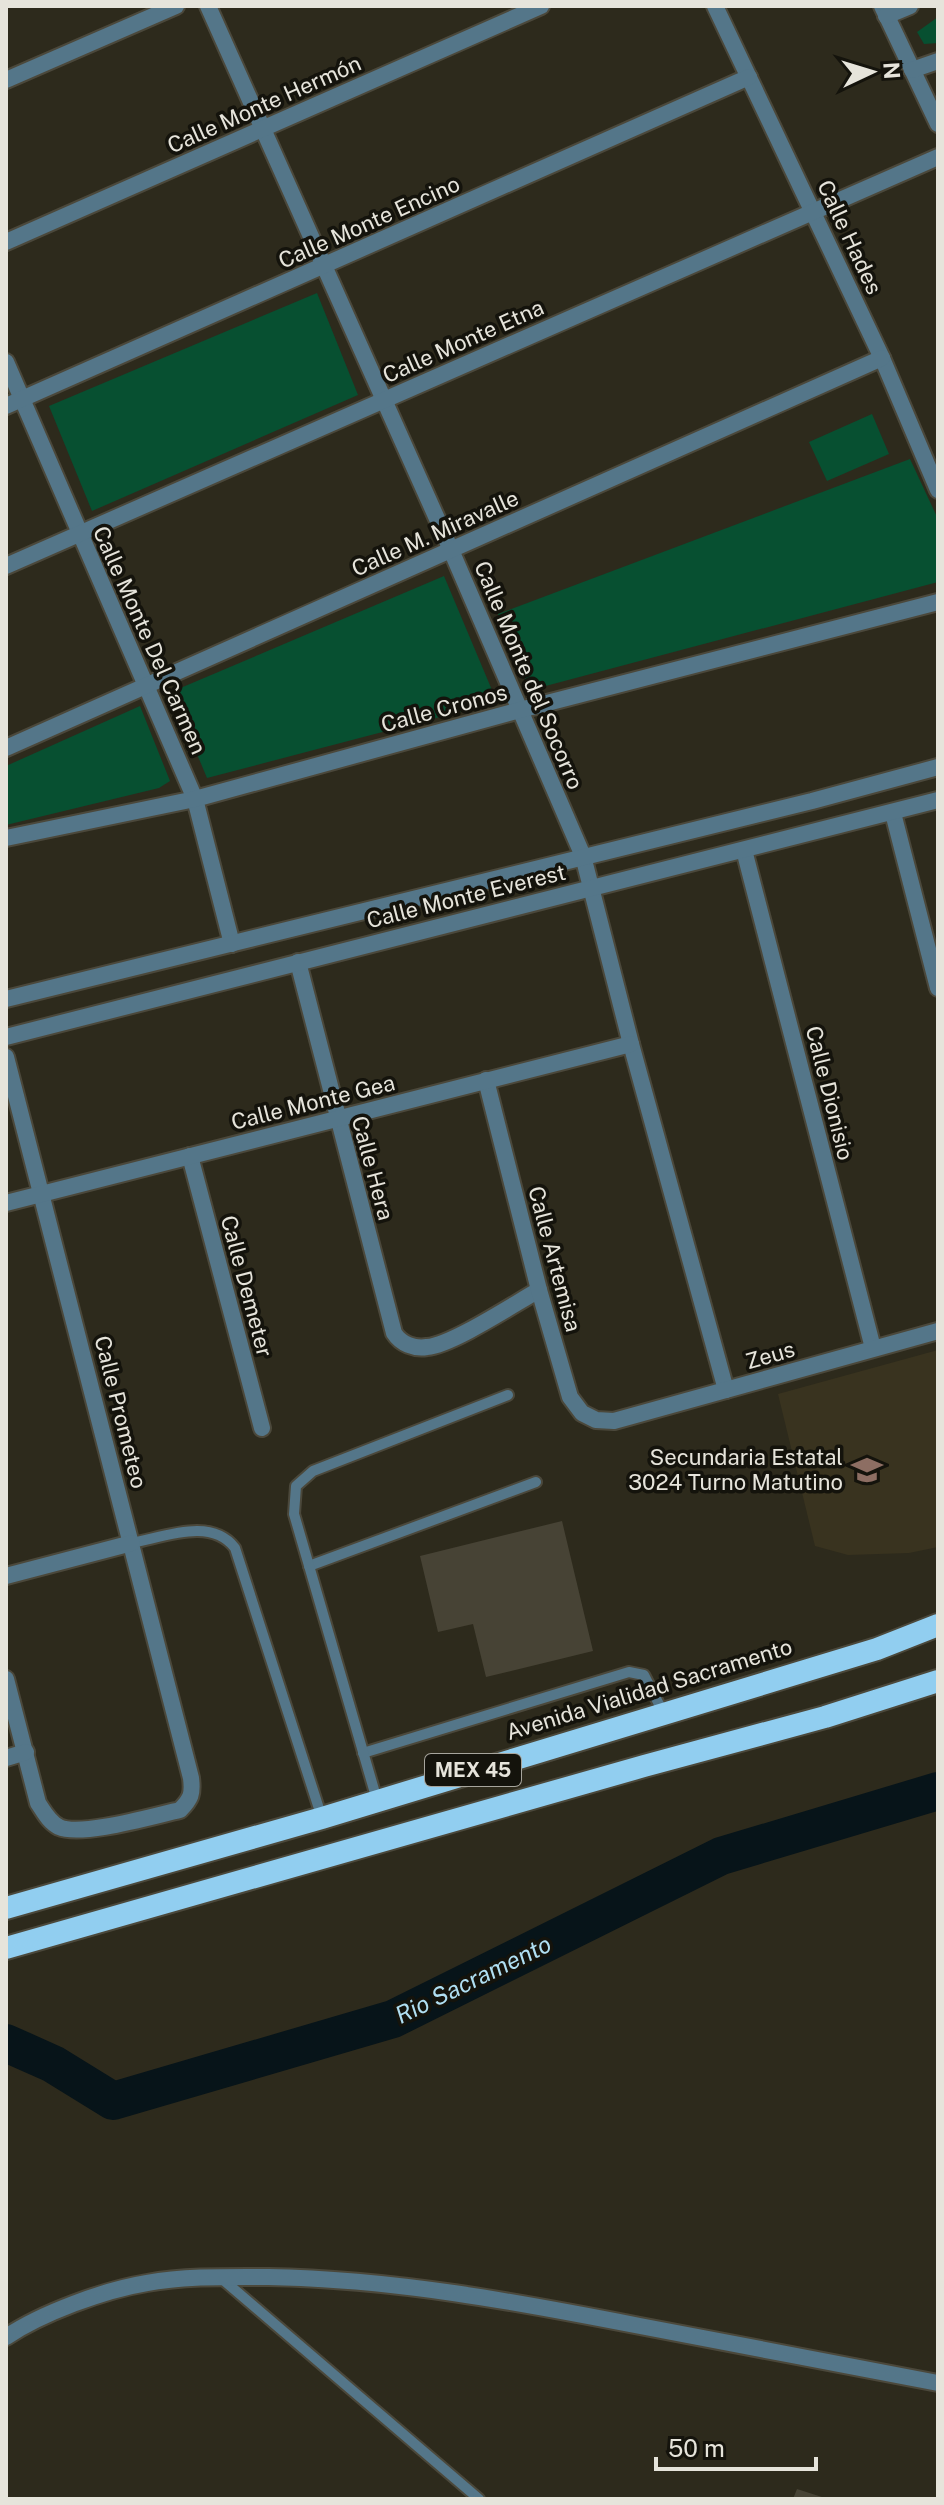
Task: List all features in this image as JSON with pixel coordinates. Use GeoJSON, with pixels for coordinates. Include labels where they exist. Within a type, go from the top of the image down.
{"type":"FeatureCollection","features":[{"type":"Feature","properties":{"kind":"highway","name":"Avenida Vialidad Sacramento"},"geometry":{"type":"LineString","coordinates":[[6,1908],[322,1818],[877,1649],[938,1625]]}},
{"type":"Feature","properties":{"kind":"highway","name":"MEX 45"},"geometry":{"type":"LineString","coordinates":[[6,1948],[825,1717],[938,1681]]}},
{"type":"Feature","properties":{"kind":"street"},"geometry":{"type":"LineString","coordinates":[[6,80],[176,6]]}},
{"type":"Feature","properties":{"kind":"street","name":"Calle Monte del Socorro"},"geometry":{"type":"LineString","coordinates":[[208,6],[451,550],[583,856],[726,1390]]}},
{"type":"Feature","properties":{"kind":"street","name":"Calle Monte Hermón"},"geometry":{"type":"LineString","coordinates":[[6,242],[541,6]]}},
{"type":"Feature","properties":{"kind":"street","name":"Calle Hades"},"geometry":{"type":"LineString","coordinates":[[715,6],[882,358],[938,490]]}},
{"type":"Feature","properties":{"kind":"street"},"geometry":{"type":"LineString","coordinates":[[910,6],[884,11],[938,124]]}},
{"type":"Feature","properties":{"kind":"street"},"geometry":{"type":"LineString","coordinates":[[912,70],[938,61]]}},
{"type":"Feature","properties":{"kind":"street","name":"Calle Monte Encino"},"geometry":{"type":"LineString","coordinates":[[6,406],[749,77]]}},
{"type":"Feature","properties":{"kind":"street","name":"Calle Monte Etna"},"geometry":{"type":"LineString","coordinates":[[6,566],[938,157]]}},
{"type":"Feature","properties":{"kind":"street","name":"Calle M. Miravalle"},"geometry":{"type":"LineString","coordinates":[[6,748],[882,358]]}},
{"type":"Feature","properties":{"kind":"street","name":"Calle Monte Del Carmen"},"geometry":{"type":"LineString","coordinates":[[6,362],[195,799],[232,944]]}},
{"type":"Feature","properties":{"kind":"street","name":"Calle Cronos"},"geometry":{"type":"LineString","coordinates":[[6,838],[195,799],[520,710],[938,602]]}},
{"type":"Feature","properties":{"kind":"street","name":"Calle Monte Everest"},"geometry":{"type":"LineString","coordinates":[[6,999],[797,805],[938,767]]}},
{"type":"Feature","properties":{"kind":"street","name":"Calle Monte Everest"},"geometry":{"type":"LineString","coordinates":[[6,1037],[938,800]]}},
{"type":"Feature","properties":{"kind":"street"},"geometry":{"type":"LineString","coordinates":[[893,813],[938,988]]}},
{"type":"Feature","properties":{"kind":"street","name":"Calle Dionisio"},"geometry":{"type":"LineString","coordinates":[[744,850],[873,1348]]}},
{"type":"Feature","properties":{"kind":"street","name":"Calle Hera"},"geometry":{"type":"LineString","coordinates":[[298,962],[398,1340],[415,1347],[441,1344],[539,1290]]}},
{"type":"Feature","properties":{"kind":"street","name":"Calle Monte Gea"},"geometry":{"type":"LineString","coordinates":[[6,1203],[631,1044]]}},
{"type":"Feature","properties":{"kind":"street","name":"Calle Prometeo"},"geometry":{"type":"LineString","coordinates":[[6,1057],[191,1778],[191,1799],[180,1810],[78,1831],[59,1827],[47,1818],[38,1803],[26,1752]]}},
{"type":"Feature","properties":{"kind":"street","name":"Calle Artemisa"},"geometry":{"type":"LineString","coordinates":[[486,1080],[539,1290],[570,1397],[582,1413],[596,1420],[614,1421]]}},
{"type":"Feature","properties":{"kind":"street","name":"Calle Demeter"},"geometry":{"type":"LineString","coordinates":[[190,1156],[262,1428]]}},
{"type":"Feature","properties":{"kind":"street","name":"Zeus"},"geometry":{"type":"LineString","coordinates":[[614,1421],[938,1331]]}},
{"type":"Feature","properties":{"kind":"street"},"geometry":{"type":"LineString","coordinates":[[6,1576],[132,1543]]}},
{"type":"Feature","properties":{"kind":"street"},"geometry":{"type":"LineString","coordinates":[[6,1679],[26,1752],[6,1758]]}},
{"type":"Feature","properties":{"kind":"street"},"geometry":{"type":"LineString","coordinates":[[6,2337],[78,2302],[145,2283],[219,2277],[309,2278],[427,2288],[516,2302],[938,2383]]}},
{"type":"Feature","properties":{"kind":"lane"},"geometry":{"type":"LineString","coordinates":[[377,1800],[294,1514],[296,1486],[313,1471],[508,1395]]}},
{"type":"Feature","properties":{"kind":"lane"},"geometry":{"type":"LineString","coordinates":[[309,1566],[536,1482]]}},
{"type":"Feature","properties":{"kind":"lane"},"geometry":{"type":"LineString","coordinates":[[132,1543],[198,1531],[215,1532],[227,1538],[235,1548],[322,1818]]}},
{"type":"Feature","properties":{"kind":"lane"},"geometry":{"type":"LineString","coordinates":[[363,1753],[629,1672],[644,1675],[663,1712]]}},
{"type":"Feature","properties":{"kind":"lane"},"geometry":{"type":"LineString","coordinates":[[219,2277],[479,2499]]}},
{"type":"Feature","properties":{"kind":"shaded area","name":"Secundaria Estatal 3024 Turno Matutino"},"geometry":{"type":"Polygon","coordinates":[[[938,1350],[938,1547],[909,1553],[848,1555],[815,1546],[778,1394],[938,1350]]]}},
{"type":"Feature","properties":{"kind":"green space"},"geometry":{"type":"Polygon","coordinates":[[[938,17],[938,43],[924,44],[917,32],[938,17]]]}},
{"type":"Feature","properties":{"kind":"green space"},"geometry":{"type":"Polygon","coordinates":[[[317,293],[358,395],[92,511],[49,406],[317,293]]]}},
{"type":"Feature","properties":{"kind":"green space"},"geometry":{"type":"Polygon","coordinates":[[[872,414],[889,454],[827,481],[809,442],[872,414]]]}},
{"type":"Feature","properties":{"kind":"green space"},"geometry":{"type":"Polygon","coordinates":[[[910,459],[938,519],[938,582],[538,688],[528,685],[498,614],[910,459]]]}},
{"type":"Feature","properties":{"kind":"green space"},"geometry":{"type":"Polygon","coordinates":[[[444,576],[497,702],[207,778],[171,692],[444,576]]]}},
{"type":"Feature","properties":{"kind":"green space"},"geometry":{"type":"Polygon","coordinates":[[[140,706],[170,781],[159,788],[6,825],[6,766],[140,706]]]}},
{"type":"Feature","properties":{"kind":"building"},"geometry":{"type":"Polygon","coordinates":[[[562,1521],[593,1651],[486,1677],[473,1624],[438,1632],[420,1556],[562,1521]]]}},
{"type":"Feature","properties":{"kind":"building"},"geometry":{"type":"Polygon","coordinates":[[[797,2489],[825,2498],[825,2499],[793,2499],[797,2489]]]}},
{"type":"Feature","properties":{"kind":"waterway","name":"Rio Sacramento"},"geometry":{"type":"LineString","coordinates":[[6,2043],[53,2064],[113,2101],[393,2019],[721,1856],[938,1791]]}},
{"type":"Feature","properties":{"kind":"place","name":"Secundaria Estatal 3024 Turno Matutino"},"geometry":{"type":"Point","coordinates":[867,1470]}}]}
